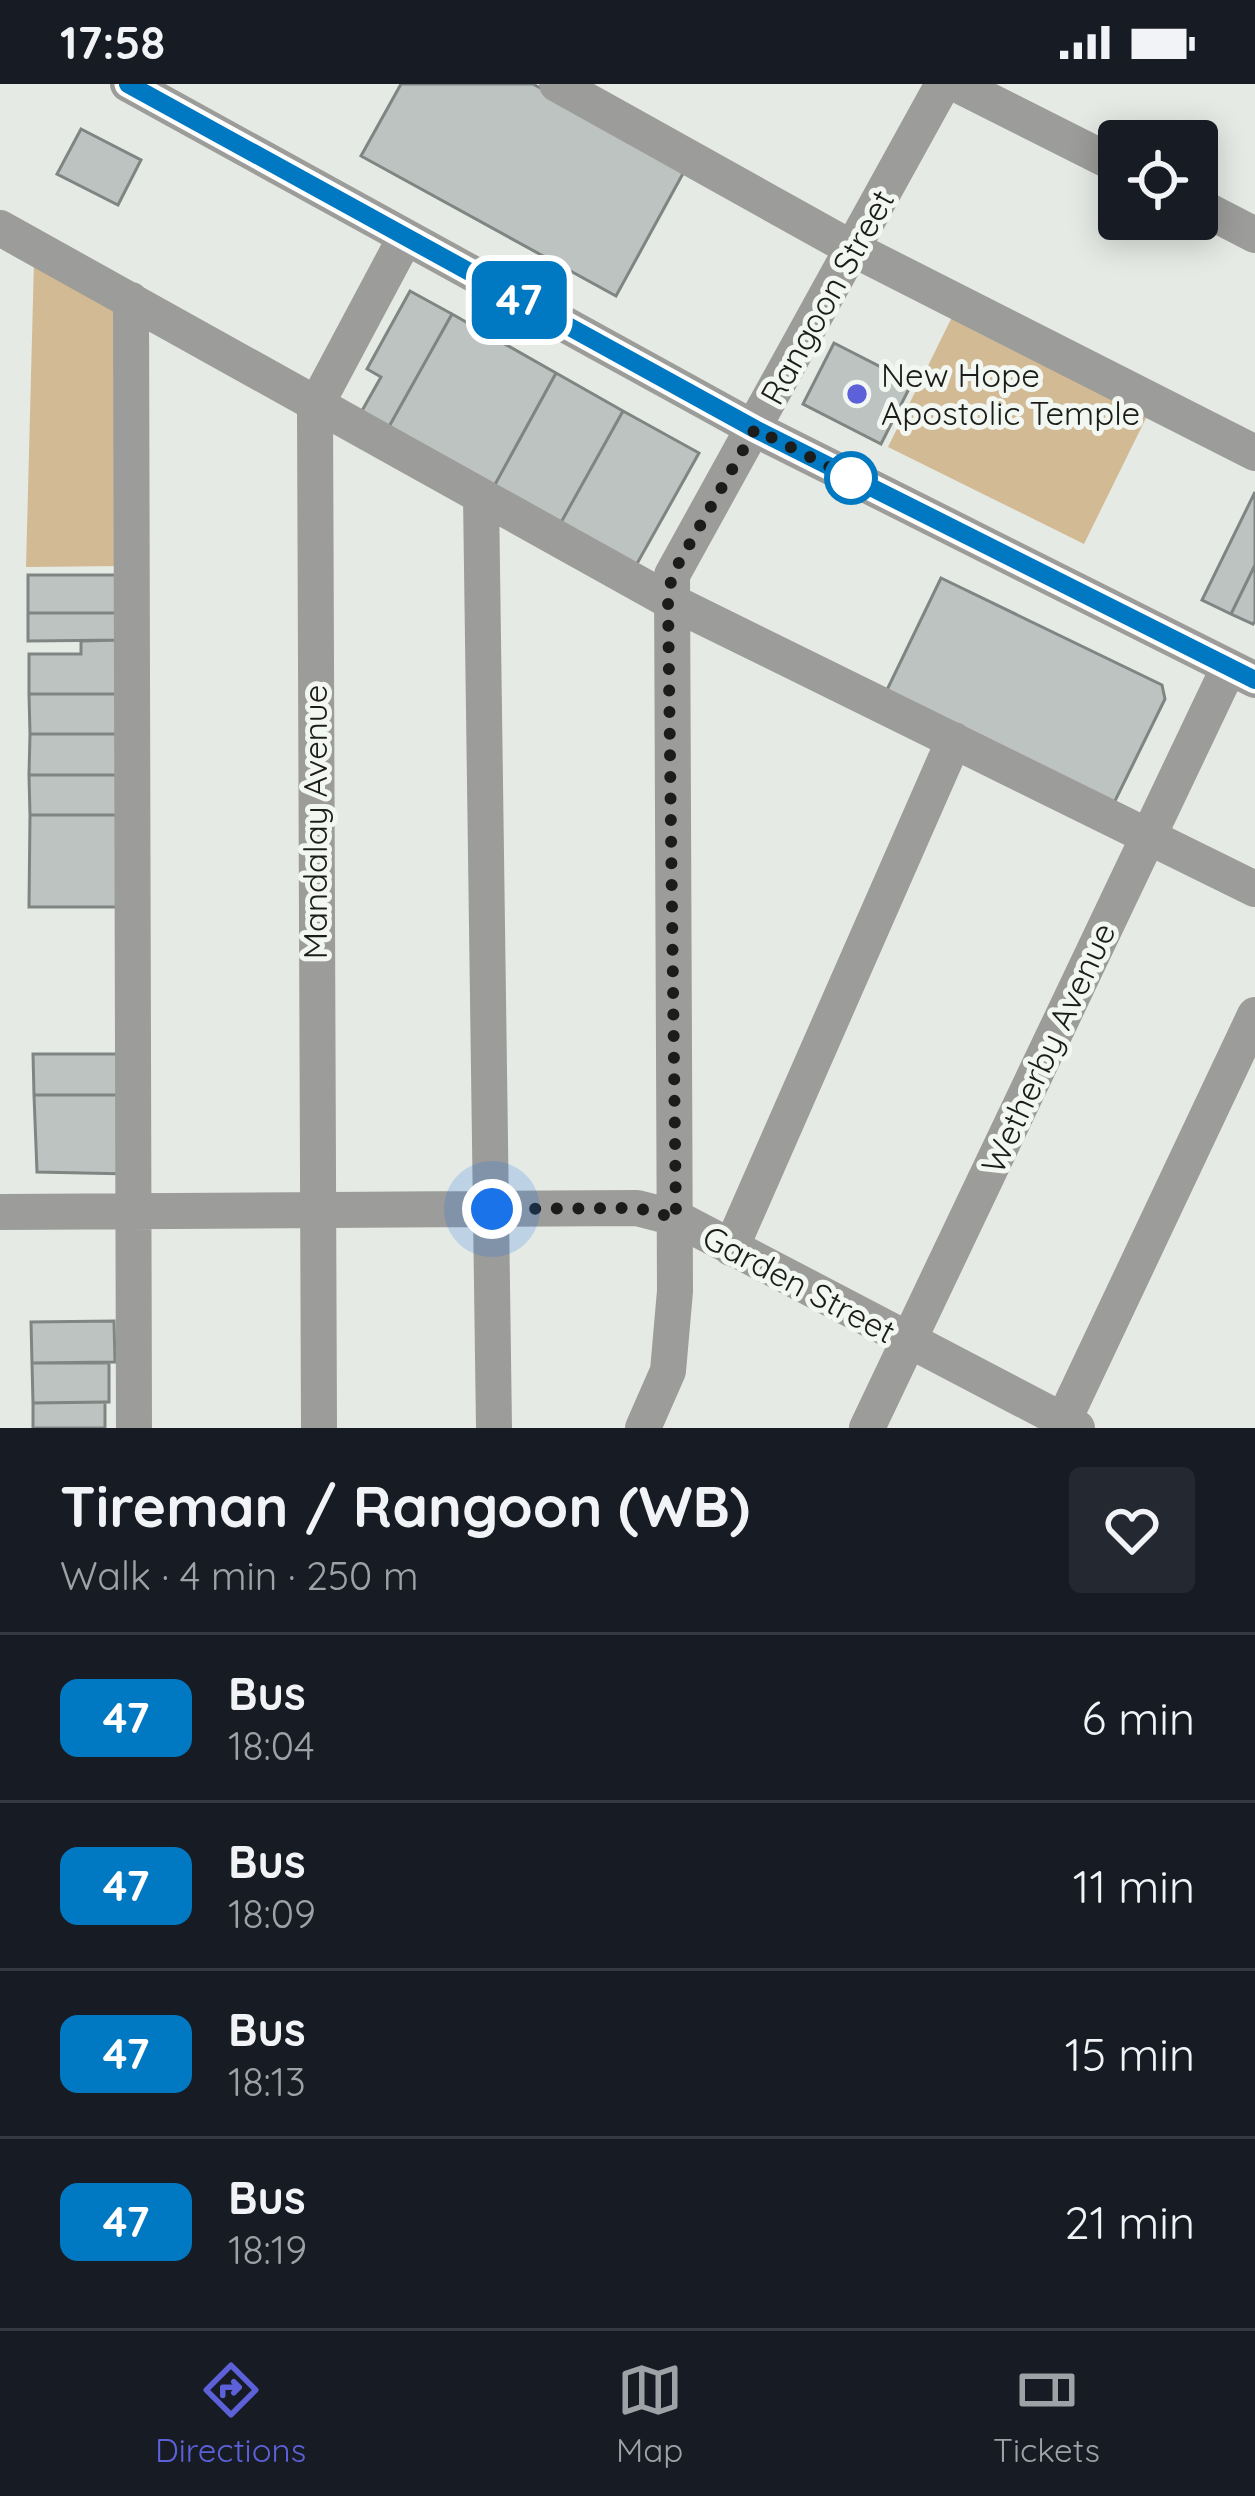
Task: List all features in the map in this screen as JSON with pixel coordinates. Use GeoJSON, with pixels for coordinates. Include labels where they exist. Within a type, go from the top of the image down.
{"type":"FeatureCollection","features":[{"type":"Feature","properties":{"kind":"street"},"geometry":{"type":"LineString","coordinates":[[128,84],[755,429],[1242,674]]}},
{"type":"Feature","properties":{"kind":"street"},"geometry":{"type":"LineString","coordinates":[[557,84],[854,249],[1255,453]]}},
{"type":"Feature","properties":{"kind":"street","name":"Rangoon Street"},"geometry":{"type":"LineString","coordinates":[[643,1428],[668,1371],[675,1291],[668,600],[672,575],[943,84]]}},
{"type":"Feature","properties":{"kind":"street"},"geometry":{"type":"LineString","coordinates":[[956,84],[1098,155]]}},
{"type":"Feature","properties":{"kind":"street"},"geometry":{"type":"LineString","coordinates":[[1218,216],[1255,235]]}},
{"type":"Feature","properties":{"kind":"street"},"geometry":{"type":"LineString","coordinates":[[0,228],[668,600],[1255,889]]}},
{"type":"Feature","properties":{"kind":"street","name":"Mandalay Avenue"},"geometry":{"type":"LineString","coordinates":[[319,1428],[316,404],[406,238]]}},
{"type":"Feature","properties":{"kind":"street"},"geometry":{"type":"LineString","coordinates":[[131,300],[134,1428]]}},
{"type":"Feature","properties":{"kind":"street"},"geometry":{"type":"LineString","coordinates":[[481,496],[494,1428]]}},
{"type":"Feature","properties":{"kind":"street","name":"Wetherby Avenue"},"geometry":{"type":"LineString","coordinates":[[867,1428],[1148,837],[1242,674]]}},
{"type":"Feature","properties":{"kind":"street"},"geometry":{"type":"LineString","coordinates":[[731,1248],[954,740]]}},
{"type":"Feature","properties":{"kind":"street"},"geometry":{"type":"LineString","coordinates":[[1066,1426],[1255,1015]]}},
{"type":"Feature","properties":{"kind":"street","name":"Garden Street"},"geometry":{"type":"LineString","coordinates":[[0,1213],[637,1208],[676,1218],[1066,1426]]}},
{"type":"Feature","properties":{"kind":"shaded area"},"geometry":{"type":"Polygon","coordinates":[[[34,261],[122,311],[124,566],[26,567],[34,261]]]}},
{"type":"Feature","properties":{"kind":"shaded area"},"geometry":{"type":"Polygon","coordinates":[[[953,315],[1149,412],[1084,544],[888,447],[953,315]]]}},
{"type":"Feature","properties":{"kind":"building"},"geometry":{"type":"Polygon","coordinates":[[[401,84],[533,84],[686,168],[616,296],[361,156],[401,84]]]}},
{"type":"Feature","properties":{"kind":"building"},"geometry":{"type":"Polygon","coordinates":[[[81,129],[141,160],[118,205],[57,174],[81,129]]]}},
{"type":"Feature","properties":{"kind":"building"},"geometry":{"type":"Polygon","coordinates":[[[410,291],[452,314],[386,432],[359,416],[381,377],[367,369],[410,291]]]}},
{"type":"Feature","properties":{"kind":"building"},"geometry":{"type":"Polygon","coordinates":[[[452,314],[556,373],[492,490],[386,432],[452,314]]]}},
{"type":"Feature","properties":{"kind":"building","name":"New Hope Apostolic Temple"},"geometry":{"type":"Polygon","coordinates":[[[834,343],[912,383],[881,444],[803,404],[834,343]]]}},
{"type":"Feature","properties":{"kind":"building"},"geometry":{"type":"Polygon","coordinates":[[[556,373],[623,411],[559,526],[492,490],[556,373]]]}},
{"type":"Feature","properties":{"kind":"building"},"geometry":{"type":"Polygon","coordinates":[[[623,411],[699,453],[634,569],[559,526],[623,411]]]}},
{"type":"Feature","properties":{"kind":"building"},"geometry":{"type":"Polygon","coordinates":[[[1255,492],[1255,565],[1231,614],[1202,600],[1255,492]]]}},
{"type":"Feature","properties":{"kind":"building"},"geometry":{"type":"Polygon","coordinates":[[[1255,565],[1255,621],[1253,624],[1231,614],[1255,565]]]}},
{"type":"Feature","properties":{"kind":"building"},"geometry":{"type":"Polygon","coordinates":[[[28,575],[124,575],[124,613],[28,613],[28,575]]]}},
{"type":"Feature","properties":{"kind":"building"},"geometry":{"type":"Polygon","coordinates":[[[941,578],[1162,685],[1165,699],[1112,807],[884,696],[941,578]]]}},
{"type":"Feature","properties":{"kind":"building"},"geometry":{"type":"Polygon","coordinates":[[[28,613],[124,613],[123,640],[28,641],[28,613]]]}},
{"type":"Feature","properties":{"kind":"building"},"geometry":{"type":"Polygon","coordinates":[[[123,640],[124,694],[29,694],[29,654],[81,654],[81,641],[123,640]]]}},
{"type":"Feature","properties":{"kind":"building"},"geometry":{"type":"Polygon","coordinates":[[[29,694],[124,694],[123,734],[30,734],[29,694]]]}},
{"type":"Feature","properties":{"kind":"building"},"geometry":{"type":"Polygon","coordinates":[[[30,734],[123,734],[124,775],[29,775],[30,734]]]}},
{"type":"Feature","properties":{"kind":"building"},"geometry":{"type":"Polygon","coordinates":[[[29,775],[124,775],[124,815],[30,815],[29,775]]]}},
{"type":"Feature","properties":{"kind":"building"},"geometry":{"type":"Polygon","coordinates":[[[30,815],[124,815],[124,907],[29,907],[30,815]]]}},
{"type":"Feature","properties":{"kind":"building"},"geometry":{"type":"Polygon","coordinates":[[[33,1054],[125,1054],[125,1095],[34,1095],[33,1054]]]}},
{"type":"Feature","properties":{"kind":"building"},"geometry":{"type":"Polygon","coordinates":[[[34,1095],[130,1095],[130,1174],[37,1172],[34,1095]]]}},
{"type":"Feature","properties":{"kind":"building"},"geometry":{"type":"Polygon","coordinates":[[[114,1321],[115,1362],[32,1363],[31,1322],[114,1321]]]}},
{"type":"Feature","properties":{"kind":"building"},"geometry":{"type":"Polygon","coordinates":[[[32,1363],[109,1363],[109,1402],[33,1403],[32,1363]]]}},
{"type":"Feature","properties":{"kind":"building"},"geometry":{"type":"Polygon","coordinates":[[[105,1402],[105,1428],[33,1428],[33,1403],[105,1402]]]}},
{"type":"Feature","properties":{"kind":"bus line","name":"47"},"geometry":{"type":"LineString","coordinates":[[128,84],[755,429],[1255,680]]}},
{"type":"Feature","properties":{"kind":"place","name":"New Hope Apostolic Temple"},"geometry":{"type":"Point","coordinates":[857,394]}},
{"type":"Feature","properties":{"kind":"route"},"geometry":{"type":"LineString","coordinates":[[492,1209],[637,1208],[676,1218],[668,600],[672,575],[755,429],[851,478]]}}]}
